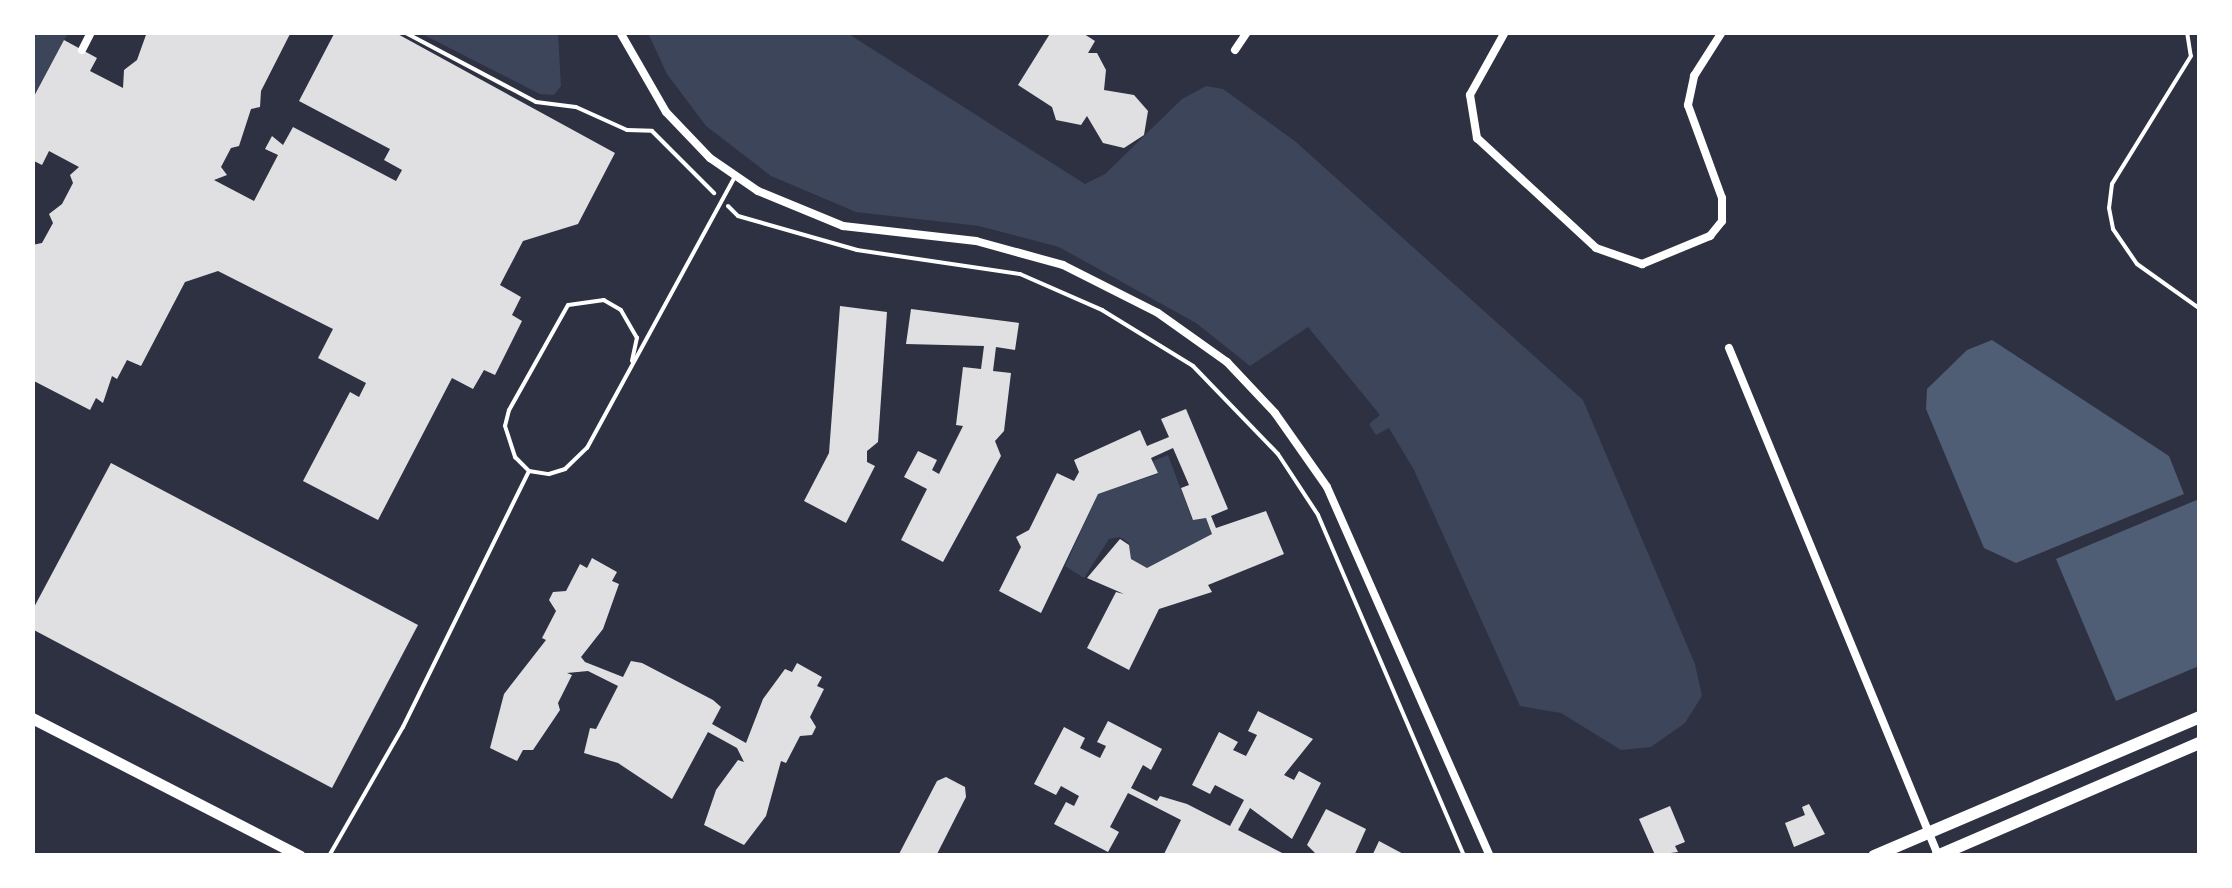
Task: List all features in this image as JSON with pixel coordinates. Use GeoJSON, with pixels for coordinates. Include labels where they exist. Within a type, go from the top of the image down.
{"type":"FeatureCollection","features":[{"type":"Feature","properties":{"kind":"main road"},"geometry":{"type":"LineString","coordinates":[[1874,856],[2200,717]]}},
{"type":"Feature","properties":{"kind":"main road"},"geometry":{"type":"LineString","coordinates":[[32,718],[300,856]]}},
{"type":"Feature","properties":{"kind":"main road"},"geometry":{"type":"LineString","coordinates":[[1937,855],[2200,743]]}},
{"type":"Feature","properties":{"kind":"street"},"geometry":{"type":"LineString","coordinates":[[82,50],[91,32]]}},
{"type":"Feature","properties":{"kind":"street"},"geometry":{"type":"LineString","coordinates":[[620,32],[666,112],[734,176],[843,226],[976,241],[1063,265],[1158,313],[1227,362],[1275,413],[1327,487],[1490,856]]}},
{"type":"Feature","properties":{"kind":"street"},"geometry":{"type":"LineString","coordinates":[[1236,50],[1246,32]]}},
{"type":"Feature","properties":{"kind":"street"},"geometry":{"type":"LineString","coordinates":[[1505,32],[1470,96],[1472,130],[1498,162],[1596,248],[1631,264],[1692,244],[1722,221],[1722,198],[1688,105],[1694,76],[1722,32]]}},
{"type":"Feature","properties":{"kind":"street"},"geometry":{"type":"LineString","coordinates":[[1729,348],[1937,855]]}},
{"type":"Feature","properties":{"kind":"lane"},"geometry":{"type":"LineString","coordinates":[[632,361],[637,338],[621,310],[604,300],[568,306],[504,426],[507,443],[529,471],[549,474],[577,460],[632,361],[734,176]]}},
{"type":"Feature","properties":{"kind":"lane"},"geometry":{"type":"LineString","coordinates":[[329,856],[392,747],[529,471]]}},
{"type":"Feature","properties":{"kind":"path"},"geometry":{"type":"LineString","coordinates":[[404,32],[536,102],[576,107],[627,130],[652,130],[738,216],[856,250],[956,260],[1020,274],[1102,310],[1193,366],[1278,454],[1318,515],[1464,856]]}},
{"type":"Feature","properties":{"kind":"path"},"geometry":{"type":"LineString","coordinates":[[2186,32],[2191,56],[2112,184],[2109,208],[2113,229],[2137,264],[2200,308]]}},
{"type":"Feature","properties":{"kind":"shaded area"},"geometry":{"type":"Polygon","coordinates":[[[32,33],[68,33],[33,97],[32,33]]]}},
{"type":"Feature","properties":{"kind":"shaded area"},"geometry":{"type":"Polygon","coordinates":[[[420,33],[558,33],[561,86],[554,95],[540,94],[420,33]]]}},
{"type":"Feature","properties":{"kind":"shaded area"},"geometry":{"type":"Polygon","coordinates":[[[648,33],[847,33],[1085,184],[1105,174],[1182,99],[1206,86],[1223,89],[1296,142],[1583,400],[1695,664],[1702,696],[1685,723],[1651,747],[1621,750],[1561,713],[1520,706],[1414,470],[1389,428],[1376,435],[1369,424],[1380,415],[1308,327],[1250,366],[1196,323],[1059,247],[979,226],[856,212],[771,176],[706,126],[667,74],[648,33]]]}},
{"type":"Feature","properties":{"kind":"shaded area"},"geometry":{"type":"Polygon","coordinates":[[[1992,340],[2169,456],[2184,494],[2016,563],[1984,548],[1926,409],[1927,389],[1967,350],[1992,340]]]}},
{"type":"Feature","properties":{"kind":"shaded area"},"geometry":{"type":"Polygon","coordinates":[[[1168,455],[1192,519],[1206,518],[1212,534],[1147,568],[1131,559],[1129,543],[1120,537],[1109,539],[1084,578],[1065,566],[1098,494],[1158,474],[1153,461],[1168,455]]]}},
{"type":"Feature","properties":{"kind":"shaded area"},"geometry":{"type":"Polygon","coordinates":[[[2199,499],[2199,666],[2116,701],[2056,559],[2199,499]]]}},
{"type":"Feature","properties":{"kind":"building"},"geometry":{"type":"Polygon","coordinates":[[[147,32],[291,32],[261,91],[260,107],[251,109],[239,146],[231,148],[221,167],[227,175],[214,180],[254,201],[278,155],[265,149],[272,136],[283,145],[293,127],[396,181],[402,170],[384,160],[390,149],[299,101],[335,32],[394,32],[615,153],[578,224],[523,241],[500,285],[521,297],[512,315],[522,321],[495,375],[484,370],[473,389],[452,378],[378,520],[303,481],[350,392],[359,397],[366,383],[318,358],[333,329],[218,271],[185,282],[141,366],[127,360],[117,379],[112,376],[103,403],[96,398],[90,410],[32,380],[32,245],[42,243],[53,223],[49,214],[62,204],[73,183],[70,175],[79,167],[49,151],[42,165],[32,160],[32,100],[64,40],[97,58],[90,71],[123,88],[124,70],[137,60],[147,32]]]}},
{"type":"Feature","properties":{"kind":"building"},"geometry":{"type":"Polygon","coordinates":[[[1051,32],[1081,32],[1095,41],[1088,53],[1097,53],[1106,70],[1104,90],[1134,95],[1148,111],[1144,135],[1124,148],[1103,143],[1087,116],[1081,125],[1056,120],[1052,107],[1018,85],[1051,32]]]}},
{"type":"Feature","properties":{"kind":"building"},"geometry":{"type":"Polygon","coordinates":[[[840,306],[887,312],[878,442],[867,451],[867,462],[875,466],[846,523],[804,501],[829,453],[840,306]]]}},
{"type":"Feature","properties":{"kind":"building"},"geometry":{"type":"Polygon","coordinates":[[[911,309],[1019,323],[1015,350],[996,347],[993,371],[1011,373],[1004,431],[995,441],[1001,456],[943,562],[901,540],[927,489],[904,477],[918,451],[937,460],[932,470],[939,474],[963,426],[956,425],[963,367],[981,369],[984,346],[906,344],[911,309]]]}},
{"type":"Feature","properties":{"kind":"building"},"geometry":{"type":"Polygon","coordinates":[[[1186,409],[1228,509],[1211,516],[1216,528],[1266,511],[1284,554],[1208,585],[1212,592],[1159,609],[1129,670],[1087,648],[1116,592],[1124,594],[1087,578],[1120,539],[1129,545],[1131,559],[1147,568],[1212,534],[1206,518],[1193,520],[1181,488],[1189,485],[1173,448],[1151,458],[1158,473],[1098,494],[1041,613],[999,591],[1021,547],[1016,537],[1029,530],[1057,473],[1074,481],[1079,472],[1074,460],[1140,430],[1147,446],[1169,437],[1161,419],[1186,409]]]}},
{"type":"Feature","properties":{"kind":"building"},"geometry":{"type":"Polygon","coordinates":[[[111,463],[418,625],[332,788],[32,629],[32,611],[111,463]]]}},
{"type":"Feature","properties":{"kind":"building"},"geometry":{"type":"Polygon","coordinates":[[[592,558],[617,572],[612,581],[619,584],[603,629],[581,657],[585,662],[623,677],[631,661],[642,663],[713,700],[721,707],[712,724],[746,743],[763,699],[785,669],[792,672],[797,663],[822,677],[817,686],[824,689],[810,717],[816,727],[812,735],[800,736],[786,763],[781,761],[766,816],[744,845],[704,825],[716,790],[738,760],[744,762],[737,748],[708,732],[672,799],[618,763],[584,753],[590,728],[596,729],[618,686],[588,671],[567,673],[572,675],[558,703],[560,710],[533,750],[523,750],[517,761],[490,748],[504,694],[546,640],[542,638],[556,611],[549,600],[553,592],[566,591],[580,564],[587,568],[592,558]]]}},
{"type":"Feature","properties":{"kind":"building"},"geometry":{"type":"Polygon","coordinates":[[[1258,711],[1313,739],[1284,775],[1294,780],[1299,771],[1321,783],[1292,839],[1250,808],[1238,830],[1288,856],[1163,856],[1181,820],[1128,793],[1110,827],[1119,832],[1108,852],[1054,824],[1066,802],[1074,806],[1079,796],[1061,786],[1056,795],[1034,784],[1064,727],[1085,738],[1080,748],[1100,758],[1106,746],[1097,742],[1108,721],[1162,749],[1151,770],[1143,765],[1131,788],[1157,801],[1160,796],[1187,804],[1230,826],[1244,800],[1215,785],[1210,794],[1192,785],[1219,732],[1238,742],[1233,750],[1246,756],[1257,735],[1248,731],[1258,711]]]}},
{"type":"Feature","properties":{"kind":"building"},"geometry":{"type":"Polygon","coordinates":[[[946,777],[965,787],[966,797],[936,856],[898,856],[937,781],[946,777]]]}},
{"type":"Feature","properties":{"kind":"building"},"geometry":{"type":"Polygon","coordinates":[[[1809,804],[1825,834],[1794,847],[1785,823],[1805,815],[1802,807],[1809,804]]]}},
{"type":"Feature","properties":{"kind":"building"},"geometry":{"type":"Polygon","coordinates":[[[1670,806],[1685,842],[1675,846],[1678,852],[1655,855],[1639,819],[1670,806]]]}},
{"type":"Feature","properties":{"kind":"building"},"geometry":{"type":"Polygon","coordinates":[[[1326,809],[1366,829],[1354,856],[1318,856],[1307,845],[1326,809]]]}},
{"type":"Feature","properties":{"kind":"building"},"geometry":{"type":"Polygon","coordinates":[[[1379,841],[1407,856],[1372,856],[1379,841]]]}}]}
